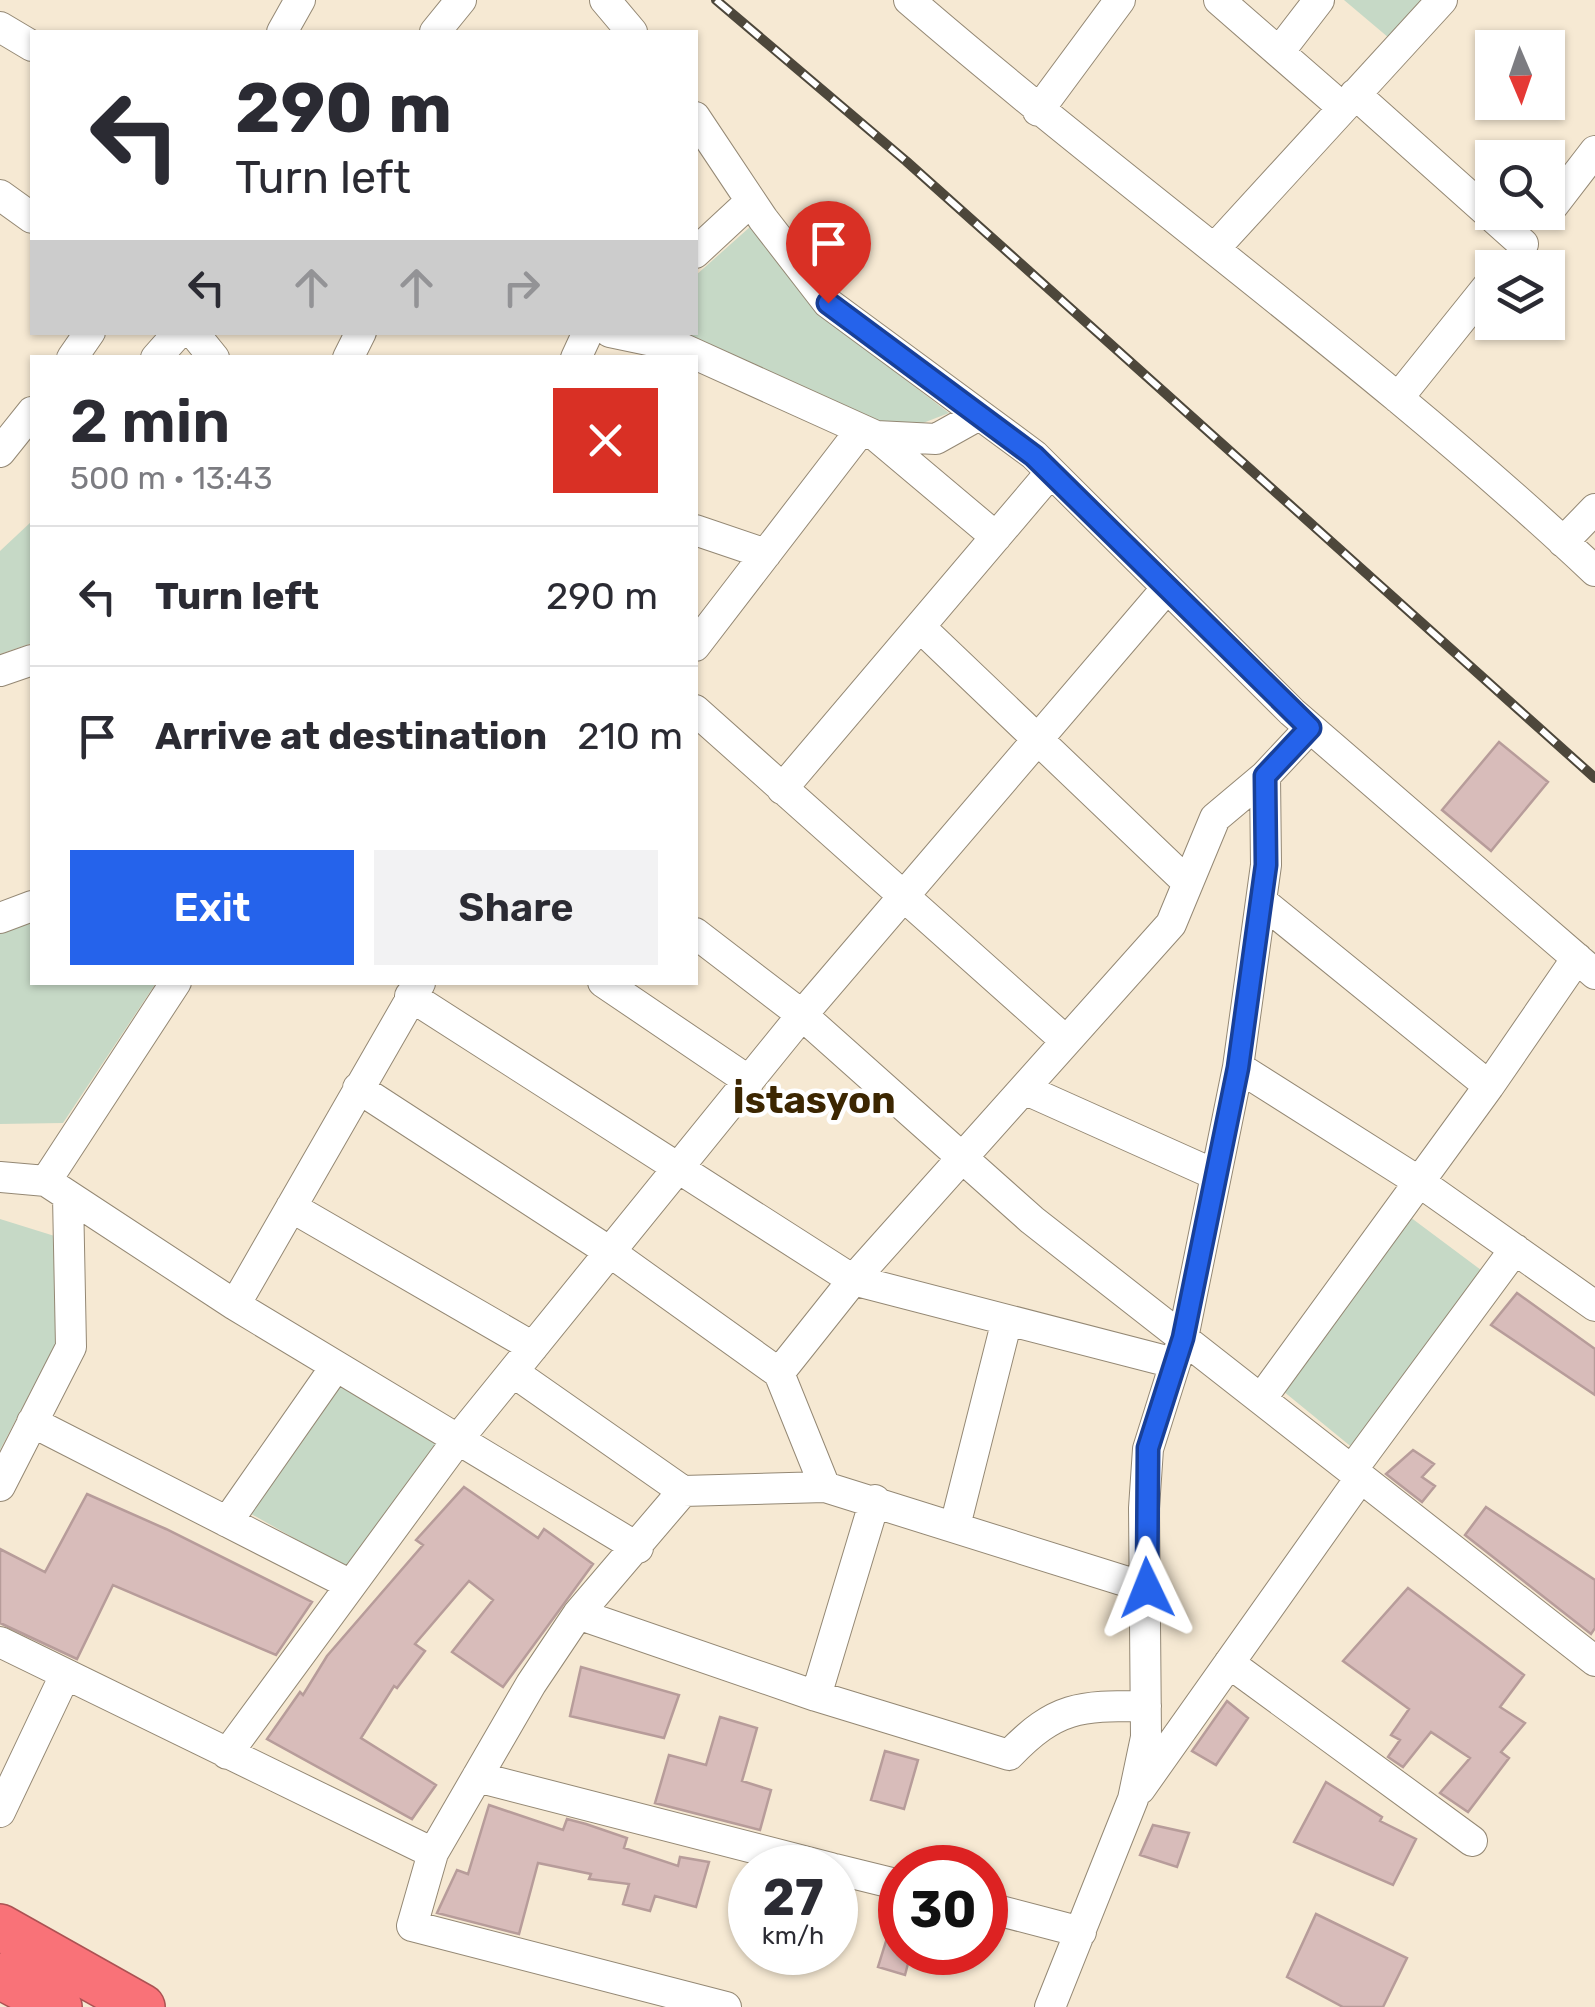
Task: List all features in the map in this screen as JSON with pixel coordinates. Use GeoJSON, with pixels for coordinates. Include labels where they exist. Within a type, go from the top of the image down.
{"type":"FeatureCollection","features":[{"type":"Feature","properties":{"kind":"highway"},"geometry":{"type":"LineString","coordinates":[[0,1927],[142,2007]]}},
{"type":"Feature","properties":{"kind":"highway"},"geometry":{"type":"LineString","coordinates":[[0,1976],[59,2007]]}},
{"type":"Feature","properties":{"kind":"street"},"geometry":{"type":"LineString","coordinates":[[283,30],[300,0]]}},
{"type":"Feature","properties":{"kind":"street"},"geometry":{"type":"LineString","coordinates":[[437,30],[461,0]]}},
{"type":"Feature","properties":{"kind":"street"},"geometry":{"type":"LineString","coordinates":[[606,0],[630,30]]}},
{"type":"Feature","properties":{"kind":"street"},"geometry":{"type":"LineString","coordinates":[[909,0],[1038,111],[1398,398],[1595,572]]}},
{"type":"Feature","properties":{"kind":"street"},"geometry":{"type":"LineString","coordinates":[[1038,111],[1120,0]]}},
{"type":"Feature","properties":{"kind":"street"},"geometry":{"type":"LineString","coordinates":[[1219,0],[1523,244]]}},
{"type":"Feature","properties":{"kind":"street"},"geometry":{"type":"LineString","coordinates":[[1279,52],[1319,0]]}},
{"type":"Feature","properties":{"kind":"street"},"geometry":{"type":"LineString","coordinates":[[1214,248],[1442,0]]}},
{"type":"Feature","properties":{"kind":"street"},"geometry":{"type":"LineString","coordinates":[[0,27],[30,45]]}},
{"type":"Feature","properties":{"kind":"street"},"geometry":{"type":"LineString","coordinates":[[698,122],[751,201],[828,303],[1051,472],[1310,728],[1586,966],[1418,1180],[1261,1399]]}},
{"type":"Feature","properties":{"kind":"street"},"geometry":{"type":"LineString","coordinates":[[1565,189],[1595,151]]}},
{"type":"Feature","properties":{"kind":"street"},"geometry":{"type":"LineString","coordinates":[[0,195],[30,217]]}},
{"type":"Feature","properties":{"kind":"street"},"geometry":{"type":"LineString","coordinates":[[698,250],[751,201]]}},
{"type":"Feature","properties":{"kind":"street"},"geometry":{"type":"LineString","coordinates":[[1518,250],[1534,230]]}},
{"type":"Feature","properties":{"kind":"street"},"geometry":{"type":"LineString","coordinates":[[1398,398],[1475,302]]}},
{"type":"Feature","properties":{"kind":"street"},"geometry":{"type":"LineString","coordinates":[[159,355],[175,335]]}},
{"type":"Feature","properties":{"kind":"street"},"geometry":{"type":"LineString","coordinates":[[195,335],[212,355]]}},
{"type":"Feature","properties":{"kind":"street"},"geometry":{"type":"LineString","coordinates":[[625,335],[678,346],[698,355]]}},
{"type":"Feature","properties":{"kind":"street"},"geometry":{"type":"LineString","coordinates":[[698,355],[868,433],[996,537]]}},
{"type":"Feature","properties":{"kind":"street"},"geometry":{"type":"LineString","coordinates":[[12,442],[30,415]]}},
{"type":"Feature","properties":{"kind":"street"},"geometry":{"type":"LineString","coordinates":[[868,433],[936,439],[979,415]]}},
{"type":"Feature","properties":{"kind":"street"},"geometry":{"type":"LineString","coordinates":[[698,642],[868,433]]}},
{"type":"Feature","properties":{"kind":"street"},"geometry":{"type":"LineString","coordinates":[[782,789],[1051,472]]}},
{"type":"Feature","properties":{"kind":"street"},"geometry":{"type":"LineString","coordinates":[[1563,542],[1595,509]]}},
{"type":"Feature","properties":{"kind":"street"},"geometry":{"type":"LineString","coordinates":[[698,531],[766,554]]}},
{"type":"Feature","properties":{"kind":"street"},"geometry":{"type":"LineString","coordinates":[[228,1754],[459,1438],[802,1016],[1167,588]]}},
{"type":"Feature","properties":{"kind":"street"},"geometry":{"type":"LineString","coordinates":[[920,627],[1188,884]]}},
{"type":"Feature","properties":{"kind":"street"},"geometry":{"type":"LineString","coordinates":[[0,671],[30,661]]}},
{"type":"Feature","properties":{"kind":"street"},"geometry":{"type":"LineString","coordinates":[[698,713],[1066,1041]]}},
{"type":"Feature","properties":{"kind":"street"},"geometry":{"type":"LineString","coordinates":[[779,1373],[853,1280],[1171,924],[1214,818],[1265,776],[1310,728]]}},
{"type":"Feature","properties":{"kind":"street"},"geometry":{"type":"LineString","coordinates":[[1050,2007],[1134,1799],[1146,1737],[1148,1448],[1178,1351],[1238,1068],[1266,865],[1265,776]]}},
{"type":"Feature","properties":{"kind":"street"},"geometry":{"type":"LineString","coordinates":[[1261,901],[1490,1086]]}},
{"type":"Feature","properties":{"kind":"street"},"geometry":{"type":"LineString","coordinates":[[0,918],[30,907]]}},
{"type":"Feature","properties":{"kind":"street"},"geometry":{"type":"LineString","coordinates":[[698,935],[802,1016],[1178,1351],[1261,1399],[1595,1660]]}},
{"type":"Feature","properties":{"kind":"street"},"geometry":{"type":"LineString","coordinates":[[0,1486],[71,1347],[57,1189],[174,985]]}},
{"type":"Feature","properties":{"kind":"street"},"geometry":{"type":"LineString","coordinates":[[606,985],[749,1081]]}},
{"type":"Feature","properties":{"kind":"street"},"geometry":{"type":"LineString","coordinates":[[236,1304],[415,989],[853,1280],[1007,1320],[1178,1351]]}},
{"type":"Feature","properties":{"kind":"street"},"geometry":{"type":"LineString","coordinates":[[1238,1068],[1418,1180],[1515,1250],[1592,1297]]}},
{"type":"Feature","properties":{"kind":"street"},"geometry":{"type":"LineString","coordinates":[[358,1088],[610,1252],[779,1373],[826,1487]]}},
{"type":"Feature","properties":{"kind":"street"},"geometry":{"type":"LineString","coordinates":[[1024,1089],[1216,1175]]}},
{"type":"Feature","properties":{"kind":"street"},"geometry":{"type":"LineString","coordinates":[[0,1177],[57,1189],[336,1366],[638,1548]]}},
{"type":"Feature","properties":{"kind":"street"},"geometry":{"type":"LineString","coordinates":[[291,1208],[533,1347]]}},
{"type":"Feature","properties":{"kind":"street"},"geometry":{"type":"LineString","coordinates":[[1134,1799],[1515,1250]]}},
{"type":"Feature","properties":{"kind":"street"},"geometry":{"type":"LineString","coordinates":[[956,1526],[1007,1320]]}},
{"type":"Feature","properties":{"kind":"street"},"geometry":{"type":"LineString","coordinates":[[227,1522],[336,1366]]}},
{"type":"Feature","properties":{"kind":"street"},"geometry":{"type":"LineString","coordinates":[[513,1372],[682,1490],[826,1487],[1147,1588]]}},
{"type":"Feature","properties":{"kind":"street"},"geometry":{"type":"LineString","coordinates":[[32,1422],[351,1585]]}},
{"type":"Feature","properties":{"kind":"street"},"geometry":{"type":"LineString","coordinates":[[682,1490],[638,1548],[578,1614],[477,1776],[433,1853],[412,1926],[726,2007]]}},
{"type":"Feature","properties":{"kind":"street"},"geometry":{"type":"LineString","coordinates":[[816,1696],[874,1500]]}},
{"type":"Feature","properties":{"kind":"street"},"geometry":{"type":"LineString","coordinates":[[578,1614],[816,1696],[1009,1755],[1034,1730],[1080,1706],[1146,1706]]}},
{"type":"Feature","properties":{"kind":"street"},"geometry":{"type":"LineString","coordinates":[[0,1642],[433,1853]]}},
{"type":"Feature","properties":{"kind":"street"},"geometry":{"type":"LineString","coordinates":[[1229,1663],[1472,1841]]}},
{"type":"Feature","properties":{"kind":"street"},"geometry":{"type":"LineString","coordinates":[[0,1812],[65,1675]]}},
{"type":"Feature","properties":{"kind":"street"},"geometry":{"type":"LineString","coordinates":[[477,1776],[744,1845]]}},
{"type":"Feature","properties":{"kind":"street"},"geometry":{"type":"LineString","coordinates":[[1008,1913],[1081,1932]]}},
{"type":"Feature","properties":{"kind":"green space"},"geometry":{"type":"Polygon","coordinates":[[[1344,0],[1425,0],[1389,38],[1344,0]]]}},
{"type":"Feature","properties":{"kind":"green space"},"geometry":{"type":"Polygon","coordinates":[[[751,226],[825,318],[949,413],[910,428],[888,425],[657,335],[698,335],[698,273],[751,226]]]}},
{"type":"Feature","properties":{"kind":"green space"},"geometry":{"type":"Polygon","coordinates":[[[30,523],[30,644],[0,654],[0,551],[30,523]]]}},
{"type":"Feature","properties":{"kind":"green space"},"geometry":{"type":"Polygon","coordinates":[[[30,924],[30,985],[155,985],[63,1123],[0,1124],[0,933],[30,924]]]}},
{"type":"Feature","properties":{"kind":"green space"},"geometry":{"type":"Polygon","coordinates":[[[1410,1217],[1481,1270],[1354,1449],[1283,1391],[1410,1217]]]}},
{"type":"Feature","properties":{"kind":"green space"},"geometry":{"type":"Polygon","coordinates":[[[0,1219],[61,1238],[55,1345],[0,1450],[0,1219]]]}},
{"type":"Feature","properties":{"kind":"green space"},"geometry":{"type":"Polygon","coordinates":[[[343,1382],[444,1443],[347,1568],[246,1511],[343,1382]]]}},
{"type":"Feature","properties":{"kind":"building"},"geometry":{"type":"Polygon","coordinates":[[[1499,742],[1548,782],[1491,851],[1442,810],[1499,742]]]}},
{"type":"Feature","properties":{"kind":"building"},"geometry":{"type":"Polygon","coordinates":[[[1517,1293],[1595,1349],[1595,1395],[1491,1325],[1517,1293]]]}},
{"type":"Feature","properties":{"kind":"building"},"geometry":{"type":"Polygon","coordinates":[[[1413,1450],[1434,1464],[1422,1477],[1435,1486],[1422,1502],[1386,1474],[1413,1450]]]}},
{"type":"Feature","properties":{"kind":"building"},"geometry":{"type":"Polygon","coordinates":[[[464,1487],[538,1538],[544,1529],[593,1564],[503,1687],[452,1652],[493,1600],[469,1581],[415,1644],[425,1651],[397,1688],[394,1686],[361,1738],[436,1785],[412,1819],[267,1739],[300,1692],[303,1695],[327,1656],[423,1545],[416,1540],[464,1487]]]}},
{"type":"Feature","properties":{"kind":"building"},"geometry":{"type":"Polygon","coordinates":[[[87,1494],[312,1602],[276,1655],[113,1585],[77,1659],[0,1623],[0,1549],[45,1572],[87,1494]]]}},
{"type":"Feature","properties":{"kind":"building"},"geometry":{"type":"Polygon","coordinates":[[[1486,1507],[1595,1580],[1595,1628],[1591,1634],[1465,1535],[1486,1507]]]}},
{"type":"Feature","properties":{"kind":"building"},"geometry":{"type":"Polygon","coordinates":[[[1408,1588],[1524,1675],[1500,1707],[1525,1723],[1501,1752],[1509,1758],[1468,1812],[1440,1793],[1470,1758],[1431,1732],[1403,1767],[1388,1757],[1400,1740],[1391,1735],[1409,1709],[1343,1661],[1408,1588]]]}},
{"type":"Feature","properties":{"kind":"building"},"geometry":{"type":"Polygon","coordinates":[[[581,1667],[679,1695],[664,1738],[570,1716],[581,1667]]]}},
{"type":"Feature","properties":{"kind":"building"},"geometry":{"type":"Polygon","coordinates":[[[1227,1701],[1248,1718],[1216,1765],[1192,1751],[1227,1701]]]}},
{"type":"Feature","properties":{"kind":"building"},"geometry":{"type":"Polygon","coordinates":[[[720,1717],[757,1728],[742,1781],[771,1790],[760,1830],[655,1803],[669,1755],[706,1765],[720,1717]]]}},
{"type":"Feature","properties":{"kind":"building"},"geometry":{"type":"Polygon","coordinates":[[[885,1751],[918,1760],[904,1809],[871,1800],[885,1751]]]}},
{"type":"Feature","properties":{"kind":"building"},"geometry":{"type":"Polygon","coordinates":[[[1326,1782],[1382,1817],[1380,1821],[1416,1839],[1393,1885],[1294,1842],[1326,1782]]]}},
{"type":"Feature","properties":{"kind":"building"},"geometry":{"type":"Polygon","coordinates":[[[489,1805],[563,1830],[567,1819],[586,1824],[627,1838],[624,1848],[678,1866],[680,1857],[709,1862],[696,1907],[655,1896],[650,1911],[623,1904],[629,1884],[589,1879],[591,1874],[538,1863],[519,1934],[437,1913],[457,1870],[468,1874],[489,1805]]]}},
{"type":"Feature","properties":{"kind":"building"},"geometry":{"type":"Polygon","coordinates":[[[1153,1825],[1189,1833],[1177,1867],[1140,1855],[1153,1825]]]}},
{"type":"Feature","properties":{"kind":"building"},"geometry":{"type":"Polygon","coordinates":[[[1316,1914],[1407,1958],[1383,2007],[1343,2007],[1287,1977],[1316,1914]]]}},
{"type":"Feature","properties":{"kind":"railway"},"geometry":{"type":"LineString","coordinates":[[716,0],[906,161],[1595,778]]}},
{"type":"Feature","properties":{"kind":"district","name":"İstasyon"},"geometry":{"type":"Point","coordinates":[814,1100]}},
{"type":"Feature","properties":{"kind":"route"},"geometry":{"type":"LineString","coordinates":[[828,303],[1034,456],[1310,728],[1265,776],[1266,865],[1238,1068],[1183,1338],[1148,1448],[1144,1508],[1147,1588]]}}]}
